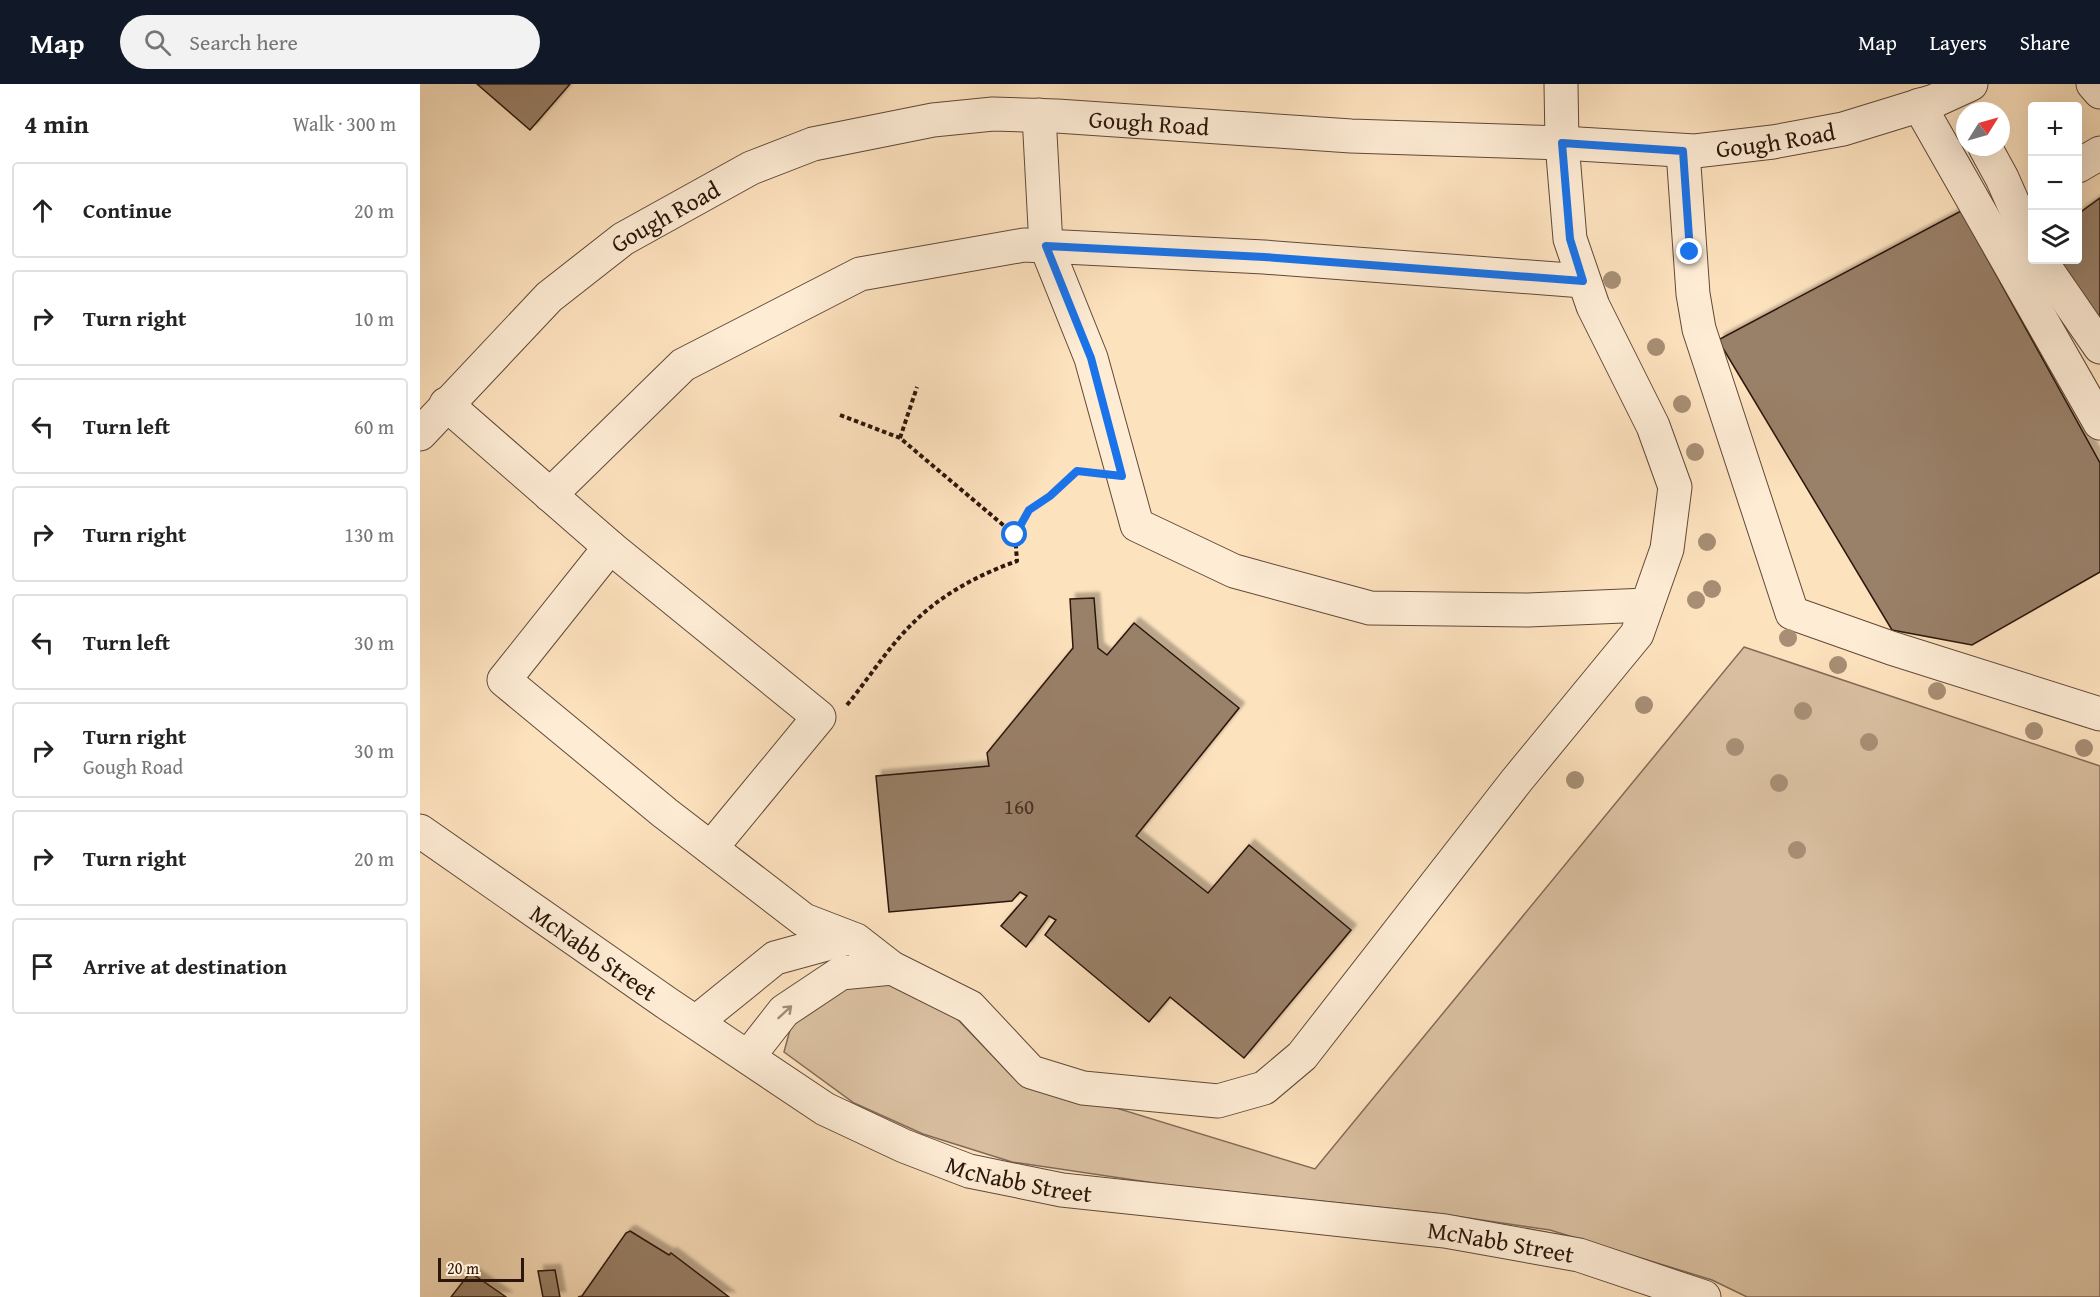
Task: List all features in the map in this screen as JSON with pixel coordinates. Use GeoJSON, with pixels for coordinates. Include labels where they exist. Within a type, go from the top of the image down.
{"type":"FeatureCollection","features":[{"type":"Feature","properties":{"kind":"street"},"geometry":{"type":"LineString","coordinates":[[610,547],[504,680],[711,848],[804,920],[848,938],[892,968],[970,1008],[1030,1072],[1083,1088],[1218,1101],[1264,1088],[1302,1056],[1517,780],[1587,698],[1637,634],[1667,549],[1675,487],[1653,426],[1583,281],[1570,239],[1562,143],[1561,84]]}},
{"type":"Feature","properties":{"kind":"street"},"geometry":{"type":"LineString","coordinates":[[2093,84],[2100,92]]}},
{"type":"Feature","properties":{"kind":"street","name":"Gough Road"},"geometry":{"type":"LineString","coordinates":[[420,434],[549,297],[623,239],[751,168],[813,144],[933,120],[993,114],[1340,135],[1562,143],[1683,151],[1773,142],[1843,129],[1919,105],[1963,96]]}},
{"type":"Feature","properties":{"kind":"street"},"geometry":{"type":"LineString","coordinates":[[1919,105],[2100,423]]}},
{"type":"Feature","properties":{"kind":"street"},"geometry":{"type":"LineString","coordinates":[[1039,115],[1046,246],[1091,358],[1137,525],[1234,571],[1370,608],[1528,610],[1647,605]]}},
{"type":"Feature","properties":{"kind":"street"},"geometry":{"type":"LineString","coordinates":[[1683,151],[1693,294],[1699,329],[1792,613],[1891,648],[2100,714]]}},
{"type":"Feature","properties":{"kind":"street"},"geometry":{"type":"LineString","coordinates":[[2082,164],[2100,153]]}},
{"type":"Feature","properties":{"kind":"street"},"geometry":{"type":"LineString","coordinates":[[1991,156],[2023,198],[2028,225]]}},
{"type":"Feature","properties":{"kind":"street"},"geometry":{"type":"LineString","coordinates":[[550,495],[684,365],[860,274],[1024,245],[1264,257],[1583,281]]}},
{"type":"Feature","properties":{"kind":"street"},"geometry":{"type":"LineString","coordinates":[[2043,264],[2100,347]]}},
{"type":"Feature","properties":{"kind":"street"},"geometry":{"type":"LineString","coordinates":[[446,404],[610,547],[819,717],[711,848]]}},
{"type":"Feature","properties":{"kind":"street","name":"McNabb Street"},"geometry":{"type":"LineString","coordinates":[[420,831],[696,1022],[825,1108],[904,1146],[969,1171],[1062,1190],[1445,1231],[1579,1255],[1704,1297]]}},
{"type":"Feature","properties":{"kind":"street"},"geometry":{"type":"LineString","coordinates":[[696,1022],[775,958],[848,938]]}},
{"type":"Feature","properties":{"kind":"street"},"geometry":{"type":"LineString","coordinates":[[748,1057],[784,1011],[841,973],[892,968]]}},
{"type":"Feature","properties":{"kind":"path"},"geometry":{"type":"LineString","coordinates":[[900,438],[917,387]]}},
{"type":"Feature","properties":{"kind":"path"},"geometry":{"type":"LineString","coordinates":[[840,416],[900,438],[1015,535]]}},
{"type":"Feature","properties":{"kind":"path"},"geometry":{"type":"LineString","coordinates":[[841,712],[913,622],[957,590],[994,569],[1017,561],[1015,535],[1029,510],[1050,496],[1077,471],[1122,476]]}},
{"type":"Feature","properties":{"kind":"shaded area"},"geometry":{"type":"Polygon","coordinates":[[[1744,647],[2100,766],[2100,1297],[1747,1297],[1712,1280],[1550,1230],[1434,1213],[1168,1185],[1012,1162],[923,1134],[854,1103],[784,1052],[791,1026],[855,983],[903,985],[943,1004],[1012,1076],[1315,1169],[1744,647]]]}},
{"type":"Feature","properties":{"kind":"building"},"geometry":{"type":"Polygon","coordinates":[[[477,84],[570,84],[530,130],[477,84]]]}},
{"type":"Feature","properties":{"kind":"building"},"geometry":{"type":"Polygon","coordinates":[[[2100,198],[2100,326],[2056,264],[2082,264],[2082,211],[2100,198]]]}},
{"type":"Feature","properties":{"kind":"building"},"geometry":{"type":"Polygon","coordinates":[[[1961,211],[2100,463],[2100,572],[1972,645],[1892,630],[1718,340],[1961,211]]]}},
{"type":"Feature","properties":{"kind":"building"},"geometry":{"type":"Polygon","coordinates":[[[1094,598],[1098,648],[1107,655],[1134,623],[1239,708],[1136,836],[1208,893],[1249,845],[1351,930],[1244,1058],[1170,997],[1149,1022],[1045,935],[1056,920],[1049,916],[1026,947],[1001,926],[1027,896],[1020,892],[1012,901],[889,912],[876,776],[989,766],[987,753],[1073,648],[1070,599],[1094,598]]]}},
{"type":"Feature","properties":{"kind":"building"},"geometry":{"type":"Polygon","coordinates":[[[630,1231],[669,1255],[671,1253],[729,1297],[578,1297],[582,1296],[626,1233],[630,1231]]]}},
{"type":"Feature","properties":{"kind":"building"},"geometry":{"type":"Polygon","coordinates":[[[555,1270],[560,1297],[543,1297],[538,1271],[555,1270]]]}},
{"type":"Feature","properties":{"kind":"building"},"geometry":{"type":"Polygon","coordinates":[[[469,1274],[474,1275],[506,1297],[451,1297],[469,1274]]]}},
{"type":"Feature","properties":{"kind":"route"},"geometry":{"type":"LineString","coordinates":[[1015,535],[1029,510],[1050,496],[1077,471],[1122,476],[1091,358],[1046,246],[1264,257],[1583,281],[1570,239],[1562,143],[1683,151],[1690,252]]}}]}
